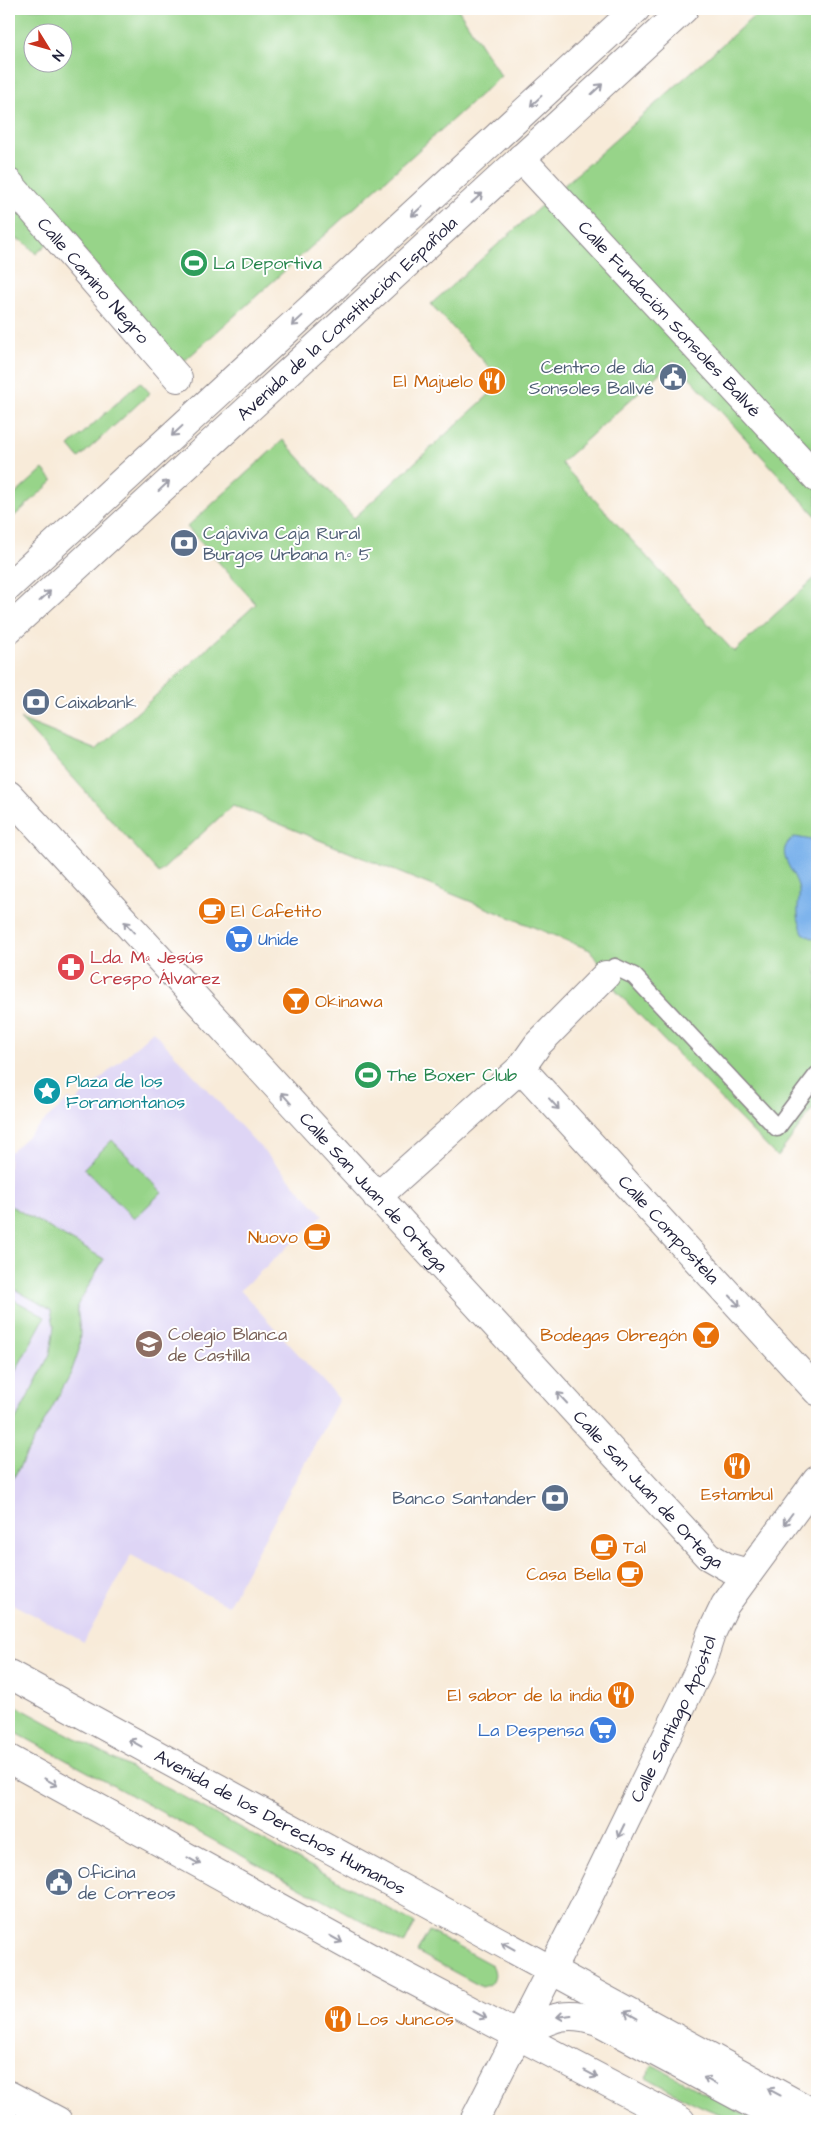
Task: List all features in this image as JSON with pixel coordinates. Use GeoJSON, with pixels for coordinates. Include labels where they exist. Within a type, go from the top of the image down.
{"type":"FeatureCollection","features":[{"type":"Feature","properties":{"kind":"main road","name":"Avenida de la Constitución Española"},"geometry":{"type":"LineString","coordinates":[[9,586],[636,9]]}},
{"type":"Feature","properties":{"kind":"main road","name":"Avenida de la Constitución Española"},"geometry":{"type":"LineString","coordinates":[[9,629],[684,9]]}},
{"type":"Feature","properties":{"kind":"main road","name":"Calle Fundación Sonsoles Ballvé"},"geometry":{"type":"LineString","coordinates":[[521,158],[817,478]]}},
{"type":"Feature","properties":{"kind":"main road","name":"Calle Camino Negro"},"geometry":{"type":"LineString","coordinates":[[9,183],[178,378]]}},
{"type":"Feature","properties":{"kind":"main road","name":"Calle San Juan de Ortega"},"geometry":{"type":"LineString","coordinates":[[9,795],[708,1556],[728,1567],[748,1573]]}},
{"type":"Feature","properties":{"kind":"main road"},"geometry":{"type":"LineString","coordinates":[[377,1197],[521,1068],[538,1044],[606,975]]}},
{"type":"Feature","properties":{"kind":"main road","name":"Calle Compostela"},"geometry":{"type":"LineString","coordinates":[[521,1068],[817,1391]]}},
{"type":"Feature","properties":{"kind":"main road","name":"Calle Santiago Apóstol"},"geometry":{"type":"LineString","coordinates":[[551,1970],[700,1668],[711,1634],[725,1605],[817,1480]]}},
{"type":"Feature","properties":{"kind":"main road","name":"Avenida de los Derechos Humanos"},"geometry":{"type":"LineString","coordinates":[[9,1674],[817,2115]]}},
{"type":"Feature","properties":{"kind":"main road"},"geometry":{"type":"LineString","coordinates":[[9,1759],[370,1957],[680,2121]]}},
{"type":"Feature","properties":{"kind":"main road"},"geometry":{"type":"LineString","coordinates":[[474,2121],[551,1970]]}},
{"type":"Feature","properties":{"kind":"main road"},"geometry":{"type":"LineString","coordinates":[[517,2035],[558,2016],[579,2015],[598,2021],[784,2121]]}},
{"type":"Feature","properties":{"kind":"main road"},"geometry":{"type":"LineString","coordinates":[[9,2095],[58,2121]]}},
{"type":"Feature","properties":{"kind":"lane"},"geometry":{"type":"LineString","coordinates":[[606,975],[615,967],[634,976],[777,1128],[817,1075]]}},
{"type":"Feature","properties":{"kind":"shaded area","name":"Colegio Blanca de Castilla"},"geometry":{"type":"Polygon","coordinates":[[[153,1031],[323,1215],[240,1290],[339,1399],[228,1606],[131,1555],[84,1642],[9,1602],[9,1153],[69,1099],[74,1103],[153,1031]]]}},
{"type":"Feature","properties":{"kind":"green space","name":"La Deportiva"},"geometry":{"type":"Polygon","coordinates":[[[9,9],[458,9],[501,76],[181,364],[9,163],[9,9]]]}},
{"type":"Feature","properties":{"kind":"green space"},"geometry":{"type":"Polygon","coordinates":[[[762,9],[817,9],[817,517],[674,360],[561,463],[734,652],[817,576],[817,1103],[777,1157],[618,993],[590,950],[233,805],[159,873],[20,719],[96,750],[256,604],[187,527],[283,440],[354,518],[503,382],[431,304],[762,9]]]}},
{"type":"Feature","properties":{"kind":"green space"},"geometry":{"type":"Polygon","coordinates":[[[9,197],[48,243],[36,254],[21,240],[9,240],[9,197]]]}},
{"type":"Feature","properties":{"kind":"green space"},"geometry":{"type":"Polygon","coordinates":[[[140,382],[150,393],[79,458],[69,446],[140,382]]]}},
{"type":"Feature","properties":{"kind":"green space"},"geometry":{"type":"Polygon","coordinates":[[[43,469],[53,481],[9,521],[9,500],[43,469]]]}},
{"type":"Feature","properties":{"kind":"green space"},"geometry":{"type":"Polygon","coordinates":[[[112,1140],[162,1192],[134,1219],[84,1168],[112,1140]]]}},
{"type":"Feature","properties":{"kind":"green space"},"geometry":{"type":"Polygon","coordinates":[[[9,1205],[104,1259],[77,1306],[80,1332],[79,1350],[71,1373],[9,1486],[9,1433],[50,1354],[54,1326],[51,1310],[9,1286],[9,1205]]]}},
{"type":"Feature","properties":{"kind":"green space"},"geometry":{"type":"Polygon","coordinates":[[[9,1297],[45,1317],[9,1383],[9,1297]]]}},
{"type":"Feature","properties":{"kind":"green space"},"geometry":{"type":"Polygon","coordinates":[[[9,1702],[415,1923],[404,1944],[9,1729],[9,1702]]]}},
{"type":"Feature","properties":{"kind":"green space"},"geometry":{"type":"Polygon","coordinates":[[[429,1931],[492,1965],[495,1976],[492,1982],[482,1987],[417,1952],[429,1931]]]}},
{"type":"Feature","properties":{"kind":"green space"},"geometry":{"type":"Polygon","coordinates":[[[653,2065],[757,2121],[743,2120],[714,2112],[646,2077],[653,2065]]]}},
{"type":"Feature","properties":{"kind":"water"},"geometry":{"type":"Polygon","coordinates":[[[795,837],[817,841],[817,941],[803,933],[798,916],[799,889],[786,860],[785,848],[788,842],[795,837]]]}},
{"type":"Feature","properties":{"kind":"place","name":"La Deportiva"},"geometry":{"type":"Point","coordinates":[194,263]}},
{"type":"Feature","properties":{"kind":"place","name":"Centro de día Sonsoles Ballvé"},"geometry":{"type":"Point","coordinates":[673,377]}},
{"type":"Feature","properties":{"kind":"place","name":"El Majuelo"},"geometry":{"type":"Point","coordinates":[492,381]}},
{"type":"Feature","properties":{"kind":"place","name":"Cajaviva Caja Rural Burgos Urbana n.º 5"},"geometry":{"type":"Point","coordinates":[184,543]}},
{"type":"Feature","properties":{"kind":"place","name":"Caixabank"},"geometry":{"type":"Point","coordinates":[36,702]}},
{"type":"Feature","properties":{"kind":"place","name":"El Cafetito"},"geometry":{"type":"Point","coordinates":[212,911]}},
{"type":"Feature","properties":{"kind":"place","name":"Unide"},"geometry":{"type":"Point","coordinates":[239,939]}},
{"type":"Feature","properties":{"kind":"place","name":"Lda. Mª Jesús Crespo Álvarez"},"geometry":{"type":"Point","coordinates":[71,967]}},
{"type":"Feature","properties":{"kind":"place","name":"Okinawa"},"geometry":{"type":"Point","coordinates":[296,1001]}},
{"type":"Feature","properties":{"kind":"place","name":"The Boxer Club"},"geometry":{"type":"Point","coordinates":[368,1075]}},
{"type":"Feature","properties":{"kind":"place","name":"Plaza de los Foramontanos"},"geometry":{"type":"Point","coordinates":[47,1091]}},
{"type":"Feature","properties":{"kind":"place","name":"Nuovo"},"geometry":{"type":"Point","coordinates":[317,1237]}},
{"type":"Feature","properties":{"kind":"place","name":"Bodegas Obregón"},"geometry":{"type":"Point","coordinates":[706,1335]}},
{"type":"Feature","properties":{"kind":"place","name":"Colegio Blanca de Castilla"},"geometry":{"type":"Point","coordinates":[149,1344]}},
{"type":"Feature","properties":{"kind":"place","name":"Estambul"},"geometry":{"type":"Point","coordinates":[737,1466]}},
{"type":"Feature","properties":{"kind":"place","name":"Banco Santander"},"geometry":{"type":"Point","coordinates":[555,1498]}},
{"type":"Feature","properties":{"kind":"place","name":"Tal"},"geometry":{"type":"Point","coordinates":[604,1547]}},
{"type":"Feature","properties":{"kind":"place","name":"Casa Bella"},"geometry":{"type":"Point","coordinates":[630,1574]}},
{"type":"Feature","properties":{"kind":"place","name":"El sabor de la india"},"geometry":{"type":"Point","coordinates":[621,1695]}},
{"type":"Feature","properties":{"kind":"place","name":"La Despensa"},"geometry":{"type":"Point","coordinates":[603,1730]}},
{"type":"Feature","properties":{"kind":"place","name":"Oficina de Correos"},"geometry":{"type":"Point","coordinates":[59,1882]}},
{"type":"Feature","properties":{"kind":"place","name":"Los Juncos"},"geometry":{"type":"Point","coordinates":[338,2019]}}]}
